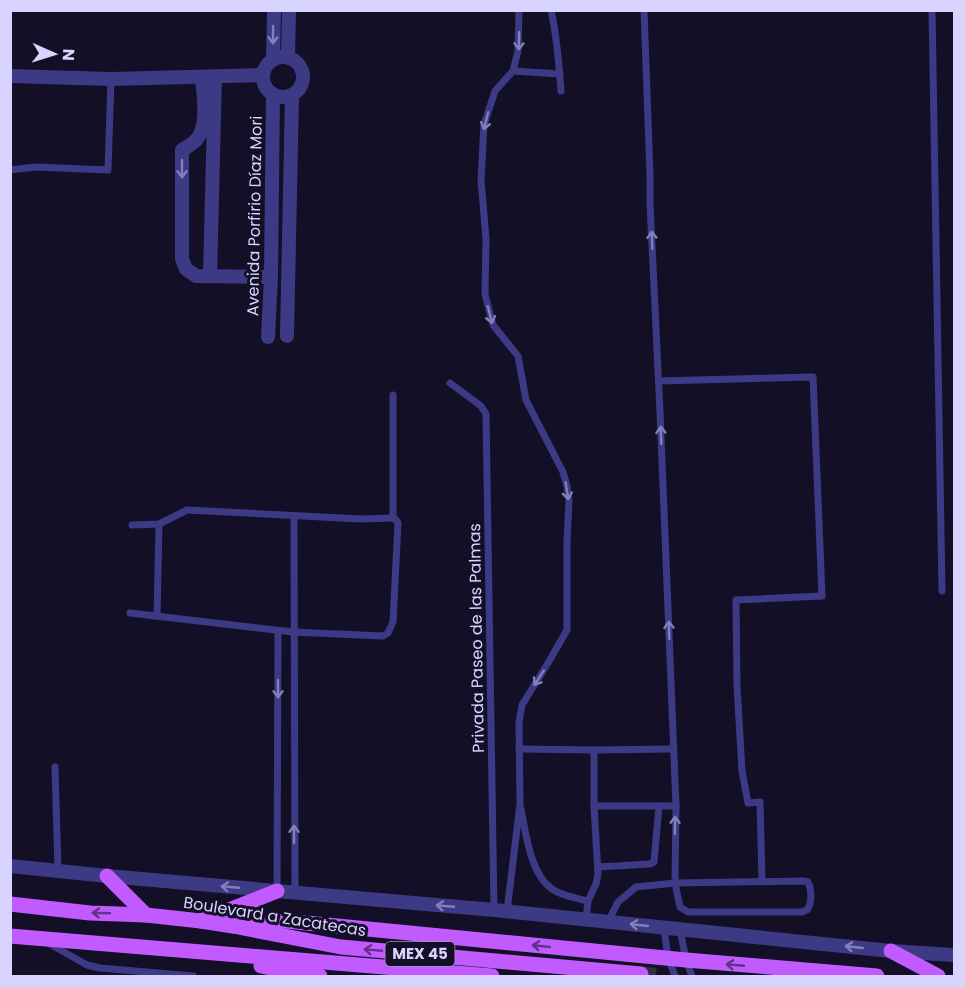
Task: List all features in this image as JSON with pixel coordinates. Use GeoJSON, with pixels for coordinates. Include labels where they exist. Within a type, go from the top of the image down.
{"type":"FeatureCollection","features":[{"type":"Feature","properties":{"kind":"main road"},"geometry":{"type":"LineString","coordinates":[[107,876],[146,915]]}},
{"type":"Feature","properties":{"kind":"main road"},"geometry":{"type":"LineString","coordinates":[[201,921],[277,891]]}},
{"type":"Feature","properties":{"kind":"main road","name":"Boulevard a Zacatecas"},"geometry":{"type":"LineString","coordinates":[[10,904],[90,913],[146,915],[201,921],[341,947],[641,974]]}},
{"type":"Feature","properties":{"kind":"main road"},"geometry":{"type":"LineString","coordinates":[[233,926],[286,921],[877,976]]}},
{"type":"Feature","properties":{"kind":"main road","name":"MEX 45"},"geometry":{"type":"LineString","coordinates":[[10,936],[492,976]]}},
{"type":"Feature","properties":{"kind":"main road"},"geometry":{"type":"LineString","coordinates":[[891,951],[938,976]]}},
{"type":"Feature","properties":{"kind":"main road"},"geometry":{"type":"LineString","coordinates":[[190,952],[297,975],[320,976]]}},
{"type":"Feature","properties":{"kind":"street"},"geometry":{"type":"LineString","coordinates":[[273,59],[274,10]]}},
{"type":"Feature","properties":{"kind":"street"},"geometry":{"type":"LineString","coordinates":[[288,57],[289,10]]}},
{"type":"Feature","properties":{"kind":"street"},"geometry":{"type":"LineString","coordinates":[[10,76],[111,79],[262,75],[266,66],[278,57],[288,57],[298,64],[303,75],[300,86],[292,95],[287,336]]}},
{"type":"Feature","properties":{"kind":"street","name":"Avenida Porfirio Díaz Mori"},"geometry":{"type":"LineString","coordinates":[[262,75],[265,86],[273,94],[286,97],[292,95]]}},
{"type":"Feature","properties":{"kind":"street"},"geometry":{"type":"LineString","coordinates":[[208,77],[210,276]]}},
{"type":"Feature","properties":{"kind":"street"},"geometry":{"type":"LineString","coordinates":[[208,77],[201,131],[197,139],[182,150],[182,260],[186,269],[196,276],[271,277]]}},
{"type":"Feature","properties":{"kind":"street","name":"Avenida Porfirio Díaz Mori"},"geometry":{"type":"LineString","coordinates":[[268,338],[273,94]]}},
{"type":"Feature","properties":{"kind":"street"},"geometry":{"type":"LineString","coordinates":[[10,866],[500,910],[891,951],[954,955]]}},
{"type":"Feature","properties":{"kind":"lane"},"geometry":{"type":"LineString","coordinates":[[519,10],[518,51],[513,71],[495,90],[484,125],[481,180],[486,240],[485,294],[493,325],[518,356],[526,400],[563,472],[569,501],[567,630],[522,705],[519,723],[520,804],[531,854],[540,877],[550,888],[564,895],[588,901]]}},
{"type":"Feature","properties":{"kind":"lane"},"geometry":{"type":"LineString","coordinates":[[550,10],[556,35],[561,91]]}},
{"type":"Feature","properties":{"kind":"lane"},"geometry":{"type":"LineString","coordinates":[[608,922],[618,902],[636,887],[675,884],[803,881],[810,885],[810,906],[807,910],[791,912],[688,912],[680,907],[675,884],[674,750],[650,204],[651,175],[644,10]]}},
{"type":"Feature","properties":{"kind":"lane"},"geometry":{"type":"LineString","coordinates":[[932,10],[942,591]]}},
{"type":"Feature","properties":{"kind":"lane"},"geometry":{"type":"LineString","coordinates":[[513,71],[560,74]]}},
{"type":"Feature","properties":{"kind":"lane"},"geometry":{"type":"LineString","coordinates":[[10,170],[36,167],[108,170],[111,79]]}},
{"type":"Feature","properties":{"kind":"lane"},"geometry":{"type":"LineString","coordinates":[[659,381],[813,378],[822,596],[736,600],[737,686],[742,771],[748,803],[760,802],[762,881]]}},
{"type":"Feature","properties":{"kind":"lane","name":"Privada Paseo de las Palmas"},"geometry":{"type":"LineString","coordinates":[[450,383],[481,406],[486,414],[500,910]]}},
{"type":"Feature","properties":{"kind":"lane"},"geometry":{"type":"LineString","coordinates":[[130,613],[293,633],[382,636],[388,633],[393,622],[398,523],[393,518],[393,395]]}},
{"type":"Feature","properties":{"kind":"lane"},"geometry":{"type":"LineString","coordinates":[[132,525],[159,525],[187,510],[361,519],[393,518]]}},
{"type":"Feature","properties":{"kind":"lane"},"geometry":{"type":"LineString","coordinates":[[294,516],[295,892]]}},
{"type":"Feature","properties":{"kind":"lane"},"geometry":{"type":"LineString","coordinates":[[157,616],[159,525]]}},
{"type":"Feature","properties":{"kind":"lane"},"geometry":{"type":"LineString","coordinates":[[277,891],[278,631]]}},
{"type":"Feature","properties":{"kind":"lane"},"geometry":{"type":"LineString","coordinates":[[519,749],[674,750]]}},
{"type":"Feature","properties":{"kind":"lane"},"geometry":{"type":"LineString","coordinates":[[586,920],[588,901],[596,884],[598,867],[594,806],[594,750]]}},
{"type":"Feature","properties":{"kind":"lane"},"geometry":{"type":"LineString","coordinates":[[278,758],[294,758]]}},
{"type":"Feature","properties":{"kind":"lane"},"geometry":{"type":"LineString","coordinates":[[55,767],[58,870]]}},
{"type":"Feature","properties":{"kind":"lane"},"geometry":{"type":"LineString","coordinates":[[500,910],[520,804]]}},
{"type":"Feature","properties":{"kind":"lane"},"geometry":{"type":"LineString","coordinates":[[594,806],[675,806]]}},
{"type":"Feature","properties":{"kind":"lane"},"geometry":{"type":"LineString","coordinates":[[598,867],[654,862],[659,806]]}},
{"type":"Feature","properties":{"kind":"lane"},"geometry":{"type":"LineString","coordinates":[[664,928],[668,958],[675,976]]}},
{"type":"Feature","properties":{"kind":"lane"},"geometry":{"type":"LineString","coordinates":[[680,930],[692,976]]}},
{"type":"Feature","properties":{"kind":"lane"},"geometry":{"type":"LineString","coordinates":[[41,939],[87,965],[193,976]]}},
{"type":"Feature","properties":{"kind":"tunnel"},"geometry":{"type":"LineString","coordinates":[[641,974],[663,976]]}}]}
